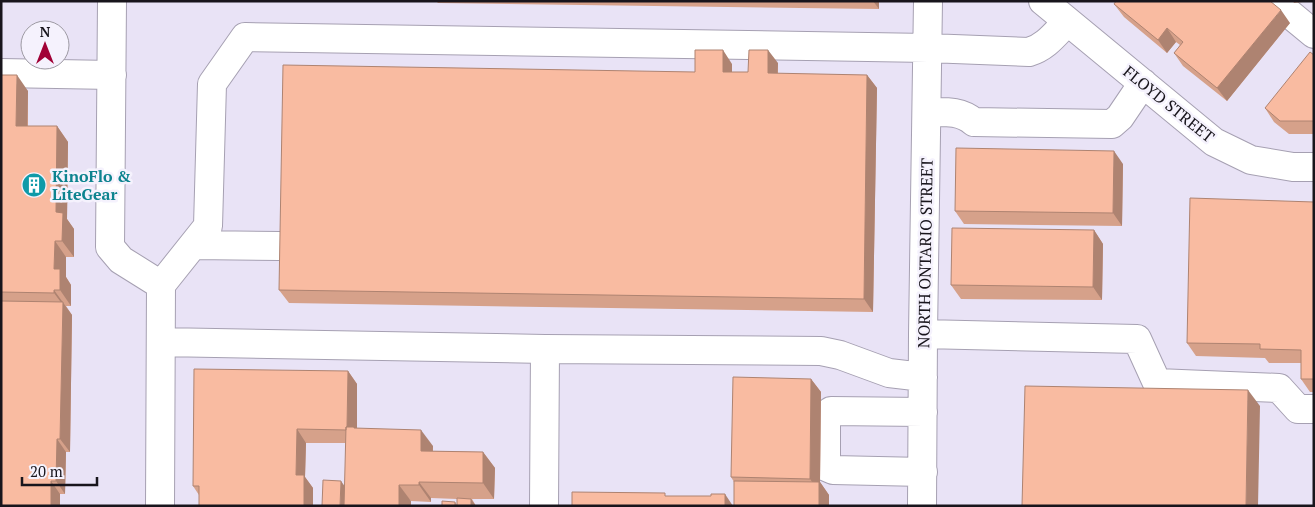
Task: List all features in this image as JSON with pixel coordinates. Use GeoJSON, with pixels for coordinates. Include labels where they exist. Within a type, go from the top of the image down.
{"type":"FeatureCollection","features":[{"type":"Feature","properties":{"kind":"street"},"geometry":{"type":"LineString","coordinates":[[112,1],[110,247],[121,260],[161,285]]}},
{"type":"Feature","properties":{"kind":"street","name":"NORTH ONTARIO STREET"},"geometry":{"type":"LineString","coordinates":[[922,506],[928,1]]}},
{"type":"Feature","properties":{"kind":"street","name":"FLOYD STREET"},"geometry":{"type":"LineString","coordinates":[[1043,1],[1214,142],[1251,160],[1272,165],[1314,167]]}},
{"type":"Feature","properties":{"kind":"street"},"geometry":{"type":"LineString","coordinates":[[1274,1],[1314,34]]}},
{"type":"Feature","properties":{"kind":"street"},"geometry":{"type":"LineString","coordinates":[[160,506],[161,285],[208,226],[212,84],[245,37],[928,48],[1029,52],[1039,49],[1048,42],[1067,22]]}},
{"type":"Feature","properties":{"kind":"street"},"geometry":{"type":"LineString","coordinates":[[1,72],[112,75]]}},
{"type":"Feature","properties":{"kind":"street"},"geometry":{"type":"LineString","coordinates":[[927,112],[958,113],[966,115],[974,122],[1112,124],[1120,117],[1143,83]]}},
{"type":"Feature","properties":{"kind":"street"},"geometry":{"type":"LineString","coordinates":[[194,245],[280,246]]}},
{"type":"Feature","properties":{"kind":"street"},"geometry":{"type":"LineString","coordinates":[[923,334],[1137,339],[1158,383],[1279,388],[1298,409],[1314,409]]}},
{"type":"Feature","properties":{"kind":"street"},"geometry":{"type":"LineString","coordinates":[[161,342],[545,349],[821,351],[840,355],[889,373],[923,377]]}},
{"type":"Feature","properties":{"kind":"street"},"geometry":{"type":"LineString","coordinates":[[544,506],[545,349]]}},
{"type":"Feature","properties":{"kind":"street"},"geometry":{"type":"LineString","coordinates":[[923,412],[832,411],[826,415],[826,466],[833,470],[923,472]]}},
{"type":"Feature","properties":{"kind":"building"},"geometry":{"type":"Polygon","coordinates":[[[1116,1],[1270,1],[1281,10],[1217,88],[1174,53],[1183,42],[1167,28],[1158,40],[1114,4],[1116,1]]]}},
{"type":"Feature","properties":{"kind":"building"},"geometry":{"type":"Polygon","coordinates":[[[695,50],[723,50],[723,72],[748,72],[749,50],[768,50],[768,73],[867,75],[864,299],[279,290],[283,65],[695,72],[695,50]]]}},
{"type":"Feature","properties":{"kind":"building"},"geometry":{"type":"Polygon","coordinates":[[[1310,52],[1314,55],[1314,121],[1280,121],[1265,108],[1310,52]]]}},
{"type":"Feature","properties":{"kind":"building","name":"KinoFlo & LiteGear"},"geometry":{"type":"Polygon","coordinates":[[[1,75],[17,75],[16,126],[57,126],[56,212],[63,213],[62,241],[55,241],[54,269],[60,269],[60,290],[54,290],[54,293],[1,292],[1,75]]]}},
{"type":"Feature","properties":{"kind":"building"},"geometry":{"type":"Polygon","coordinates":[[[956,148],[1114,151],[1113,213],[955,211],[956,148]]]}},
{"type":"Feature","properties":{"kind":"building"},"geometry":{"type":"Polygon","coordinates":[[[1190,198],[1314,202],[1314,379],[1301,379],[1301,350],[1260,349],[1260,344],[1187,343],[1190,198]]]}},
{"type":"Feature","properties":{"kind":"building"},"geometry":{"type":"Polygon","coordinates":[[[952,228],[1094,230],[1093,287],[951,285],[952,228]]]}},
{"type":"Feature","properties":{"kind":"building"},"geometry":{"type":"Polygon","coordinates":[[[1,301],[63,302],[60,439],[57,439],[56,481],[51,481],[51,506],[1,506],[1,301]]]}},
{"type":"Feature","properties":{"kind":"building"},"geometry":{"type":"Polygon","coordinates":[[[194,369],[348,371],[346,430],[297,429],[296,475],[304,475],[304,506],[199,506],[199,486],[193,486],[194,369]]]}},
{"type":"Feature","properties":{"kind":"building"},"geometry":{"type":"Polygon","coordinates":[[[733,377],[811,379],[810,479],[731,477],[733,377]]]}},
{"type":"Feature","properties":{"kind":"building"},"geometry":{"type":"Polygon","coordinates":[[[1025,386],[1248,390],[1246,506],[1022,506],[1025,386]]]}},
{"type":"Feature","properties":{"kind":"building"},"geometry":{"type":"Polygon","coordinates":[[[346,427],[421,430],[421,451],[483,452],[483,483],[419,482],[419,485],[399,485],[399,506],[344,506],[346,427]]]}},
{"type":"Feature","properties":{"kind":"building"},"geometry":{"type":"Polygon","coordinates":[[[323,480],[341,481],[340,506],[322,506],[323,480]]]}},
{"type":"Feature","properties":{"kind":"building"},"geometry":{"type":"Polygon","coordinates":[[[734,481],[819,482],[819,506],[734,506],[734,481]]]}},
{"type":"Feature","properties":{"kind":"building"},"geometry":{"type":"Polygon","coordinates":[[[572,492],[665,493],[665,496],[711,496],[711,494],[725,494],[725,506],[572,506],[572,492]]]}},
{"type":"Feature","properties":{"kind":"building"},"geometry":{"type":"Polygon","coordinates":[[[457,498],[471,499],[471,506],[457,506],[457,498]]]}},
{"type":"Feature","properties":{"kind":"building"},"geometry":{"type":"Polygon","coordinates":[[[442,501],[455,502],[455,506],[442,506],[442,501]]]}},
{"type":"Feature","properties":{"kind":"place","name":"KinoFlo & LiteGear"},"geometry":{"type":"Point","coordinates":[34,185]}}]}
